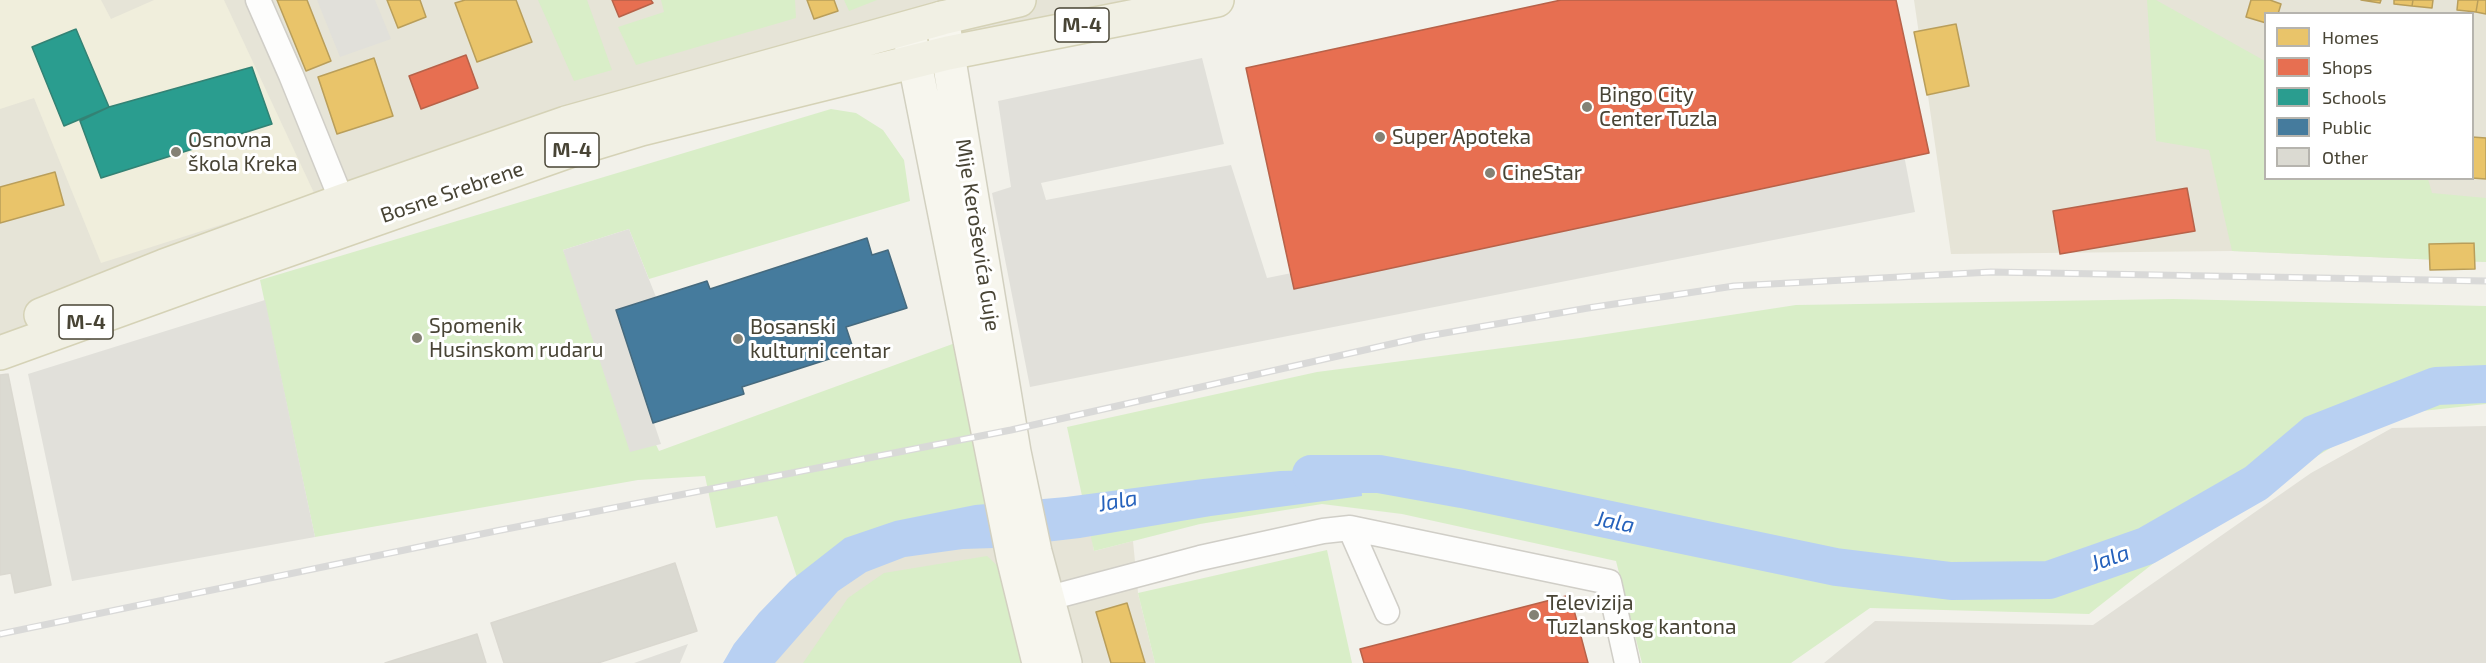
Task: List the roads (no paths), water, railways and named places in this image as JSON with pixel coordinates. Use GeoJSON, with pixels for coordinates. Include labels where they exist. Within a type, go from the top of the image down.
{"type":"FeatureCollection","features":[{"type":"Feature","properties":{"kind":"main road","name":"M-4"},"geometry":{"type":"LineString","coordinates":[[908,29],[942,18],[1019,0]]}},
{"type":"Feature","properties":{"kind":"main road","name":"M-4"},"geometry":{"type":"LineString","coordinates":[[948,53],[1217,0]]}},
{"type":"Feature","properties":{"kind":"main road","name":"Mije Keroševića Guje"},"geometry":{"type":"LineString","coordinates":[[942,18],[1003,453]]}},
{"type":"Feature","properties":{"kind":"main road","name":"Bosne Srebrene"},"geometry":{"type":"LineString","coordinates":[[0,331],[164,266],[566,123],[908,29]]}},
{"type":"Feature","properties":{"kind":"main road","name":"Mije Keroševića Guje"},"geometry":{"type":"LineString","coordinates":[[908,29],[1003,453]]}},
{"type":"Feature","properties":{"kind":"main road","name":"Bosne Srebrene"},"geometry":{"type":"LineString","coordinates":[[0,353],[572,150],[641,129],[948,53]]}},
{"type":"Feature","properties":{"kind":"main road"},"geometry":{"type":"LineString","coordinates":[[1003,453],[1036,601],[1040,663]]}},
{"type":"Feature","properties":{"kind":"main road"},"geometry":{"type":"LineString","coordinates":[[1036,601],[1065,663]]}},
{"type":"Feature","properties":{"kind":"street"},"geometry":{"type":"LineString","coordinates":[[258,0],[342,201]]}},
{"type":"Feature","properties":{"kind":"street"},"geometry":{"type":"LineString","coordinates":[[1350,528],[1387,612]]}},
{"type":"Feature","properties":{"kind":"street"},"geometry":{"type":"LineString","coordinates":[[1036,601],[1200,558],[1323,531],[1350,528],[1609,582],[1627,663]]}},
{"type":"Feature","properties":{"kind":"water"},"geometry":{"type":"Polygon","coordinates":[[[1360,469],[1362,496],[1211,516],[1080,538],[905,557],[866,572],[838,591],[775,663],[723,663],[734,644],[759,613],[790,581],[845,538],[895,521],[975,505],[1066,497],[1203,479],[1280,471],[1360,469]]]}},
{"type":"Feature","properties":{"kind":"waterway","name":"Jala"},"geometry":{"type":"LineString","coordinates":[[1311,474],[1379,474],[1462,489],[1836,567],[1951,581],[2049,580],[2146,546],[2256,483],[2314,434],[2436,386],[2486,384]]}},
{"type":"Feature","properties":{"kind":"railway"},"geometry":{"type":"LineString","coordinates":[[0,634],[496,531],[1011,430],[1422,337],[1588,308],[1734,286],[1991,272],[2486,281]]}},
{"type":"Feature","properties":{"kind":"place","name":"Bingo City Center Tuzla"},"geometry":{"type":"Point","coordinates":[1587,107]}},
{"type":"Feature","properties":{"kind":"place","name":"Super Apoteka"},"geometry":{"type":"Point","coordinates":[1380,137]}},
{"type":"Feature","properties":{"kind":"place","name":"Osnovna škola Kreka"},"geometry":{"type":"Point","coordinates":[176,152]}},
{"type":"Feature","properties":{"kind":"place","name":"CineStar"},"geometry":{"type":"Point","coordinates":[1490,173]}},
{"type":"Feature","properties":{"kind":"place","name":"Spomenik Husinskom rudaru"},"geometry":{"type":"Point","coordinates":[417,338]}},
{"type":"Feature","properties":{"kind":"place","name":"Bosanski kulturni centar"},"geometry":{"type":"Point","coordinates":[738,339]}},
{"type":"Feature","properties":{"kind":"place","name":"Televizija Tuzlanskog kantona"},"geometry":{"type":"Point","coordinates":[1534,615]}}]}
